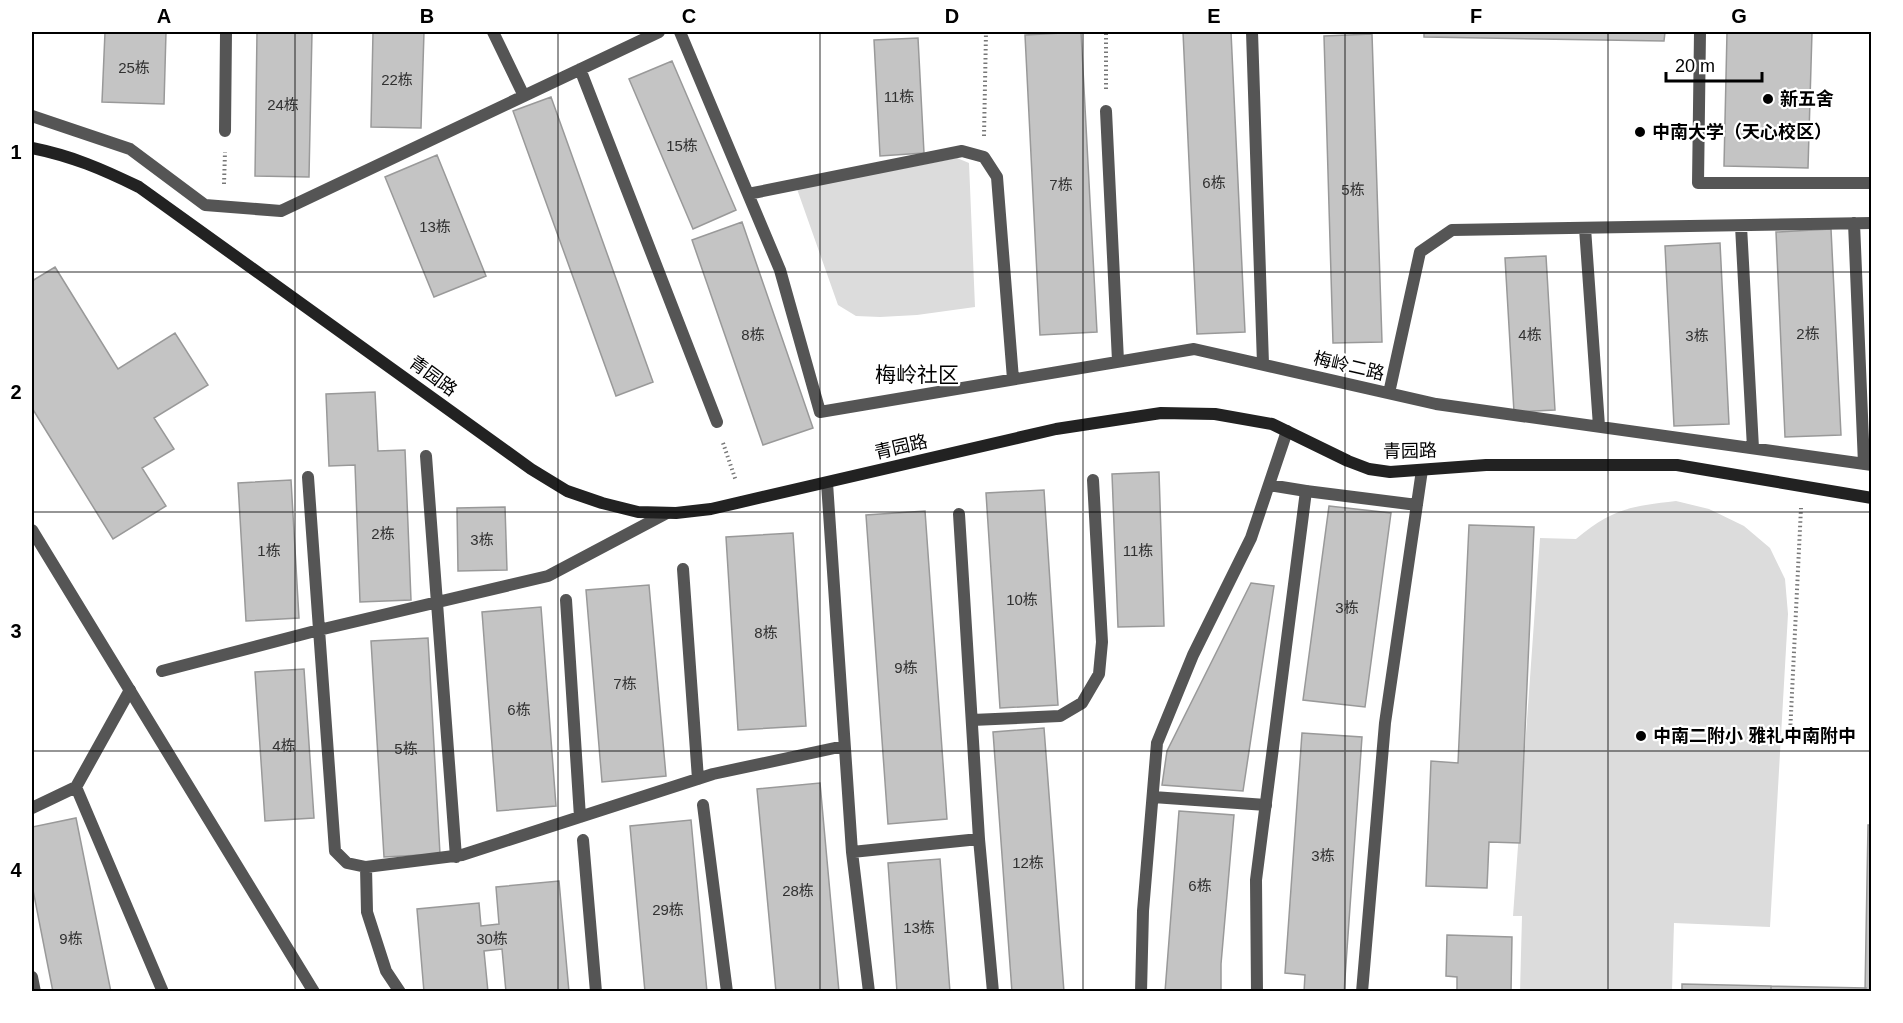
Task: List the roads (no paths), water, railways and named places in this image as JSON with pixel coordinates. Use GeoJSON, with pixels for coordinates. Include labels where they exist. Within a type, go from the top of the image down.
{"type":"FeatureCollection","features":[{"type":"Feature","properties":{"kind":"street"},"geometry":{"type":"LineString","coordinates":[[225,130],[226,32]]}},
{"type":"Feature","properties":{"kind":"street"},"geometry":{"type":"LineString","coordinates":[[493,32],[524,96]]}},
{"type":"Feature","properties":{"kind":"street"},"geometry":{"type":"LineString","coordinates":[[32,116],[130,149],[205,205],[281,211],[659,32]]}},
{"type":"Feature","properties":{"kind":"street"},"geometry":{"type":"LineString","coordinates":[[680,32],[748,194],[962,151],[984,157],[997,177],[1013,379]]}},
{"type":"Feature","properties":{"kind":"street"},"geometry":{"type":"LineString","coordinates":[[1252,32],[1263,364]]}},
{"type":"Feature","properties":{"kind":"street"},"geometry":{"type":"LineString","coordinates":[[1700,32],[1698,183],[1872,183]]}},
{"type":"Feature","properties":{"kind":"street"},"geometry":{"type":"LineString","coordinates":[[580,69],[717,422]]}},
{"type":"Feature","properties":{"kind":"street"},"geometry":{"type":"LineString","coordinates":[[1106,111],[1118,361]]}},
{"type":"Feature","properties":{"kind":"street","name":"青园路"},"geometry":{"type":"LineString","coordinates":[[32,148],[58,153],[98,166],[140,187],[521,462],[567,491],[639,512],[667,513],[711,509],[1056,429],[1161,413],[1215,414],[1272,424],[1348,461],[1369,469],[1390,472],[1486,465],[1677,465],[1872,498]]}},
{"type":"Feature","properties":{"kind":"street","name":"梅岭二路"},"geometry":{"type":"LineString","coordinates":[[748,194],[780,270],[820,412],[1194,349],[1436,404],[1868,464]]}},
{"type":"Feature","properties":{"kind":"street"},"geometry":{"type":"LineString","coordinates":[[1854,223],[1868,464]]}},
{"type":"Feature","properties":{"kind":"street"},"geometry":{"type":"LineString","coordinates":[[1389,393],[1420,252],[1452,230],[1872,223]]}},
{"type":"Feature","properties":{"kind":"street"},"geometry":{"type":"LineString","coordinates":[[1741,226],[1753,448]]}},
{"type":"Feature","properties":{"kind":"street"},"geometry":{"type":"LineString","coordinates":[[1585,228],[1599,426]]}},
{"type":"Feature","properties":{"kind":"street"},"geometry":{"type":"LineString","coordinates":[[1141,992],[1143,911],[1157,743],[1193,655],[1251,538],[1287,431]]}},
{"type":"Feature","properties":{"kind":"street"},"geometry":{"type":"LineString","coordinates":[[426,456],[456,857]]}},
{"type":"Feature","properties":{"kind":"street"},"geometry":{"type":"LineString","coordinates":[[1362,992],[1385,723],[1422,470]]}},
{"type":"Feature","properties":{"kind":"street"},"geometry":{"type":"LineString","coordinates":[[308,477],[335,850],[347,863],[366,867],[456,857],[698,779],[844,746]]}},
{"type":"Feature","properties":{"kind":"street"},"geometry":{"type":"LineString","coordinates":[[972,720],[1060,716],[1082,703],[1100,674],[1102,642],[1093,480]]}},
{"type":"Feature","properties":{"kind":"street"},"geometry":{"type":"LineString","coordinates":[[827,483],[852,852],[869,992]]}},
{"type":"Feature","properties":{"kind":"street"},"geometry":{"type":"LineString","coordinates":[[1269,485],[1417,505]]}},
{"type":"Feature","properties":{"kind":"street"},"geometry":{"type":"LineString","coordinates":[[1257,992],[1256,880],[1306,491]]}},
{"type":"Feature","properties":{"kind":"street"},"geometry":{"type":"LineString","coordinates":[[162,671],[319,630],[548,576],[667,513]]}},
{"type":"Feature","properties":{"kind":"street"},"geometry":{"type":"LineString","coordinates":[[959,514],[979,838],[993,992]]}},
{"type":"Feature","properties":{"kind":"street"},"geometry":{"type":"LineString","coordinates":[[32,530],[314,992]]}},
{"type":"Feature","properties":{"kind":"street"},"geometry":{"type":"LineString","coordinates":[[683,569],[698,779]]}},
{"type":"Feature","properties":{"kind":"street"},"geometry":{"type":"LineString","coordinates":[[566,600],[580,818]]}},
{"type":"Feature","properties":{"kind":"street"},"geometry":{"type":"LineString","coordinates":[[32,808],[76,787],[130,690]]}},
{"type":"Feature","properties":{"kind":"street"},"geometry":{"type":"LineString","coordinates":[[76,787],[164,992]]}},
{"type":"Feature","properties":{"kind":"street"},"geometry":{"type":"LineString","coordinates":[[1153,797],[1266,805]]}},
{"type":"Feature","properties":{"kind":"street"},"geometry":{"type":"LineString","coordinates":[[703,805],[727,992]]}},
{"type":"Feature","properties":{"kind":"street"},"geometry":{"type":"LineString","coordinates":[[852,852],[979,838]]}},
{"type":"Feature","properties":{"kind":"street"},"geometry":{"type":"LineString","coordinates":[[583,840],[596,992]]}},
{"type":"Feature","properties":{"kind":"street"},"geometry":{"type":"LineString","coordinates":[[366,867],[368,912],[386,971],[400,992]]}},
{"type":"Feature","properties":{"kind":"street"},"geometry":{"type":"LineString","coordinates":[[32,977],[34,992]]}},
{"type":"Feature","properties":{"kind":"place","name":"新五舍"},"geometry":{"type":"Point","coordinates":[1768,99]}},
{"type":"Feature","properties":{"kind":"place","name":"中南大学（天心校区）"},"geometry":{"type":"Point","coordinates":[1640,132]}},
{"type":"Feature","properties":{"kind":"place","name":"中南二附小 雅礼中南附中"},"geometry":{"type":"Point","coordinates":[1641,736]}},
{"type":"Feature","properties":{"kind":"district","name":"梅岭社区"},"geometry":{"type":"Point","coordinates":[917,374]}}]}
